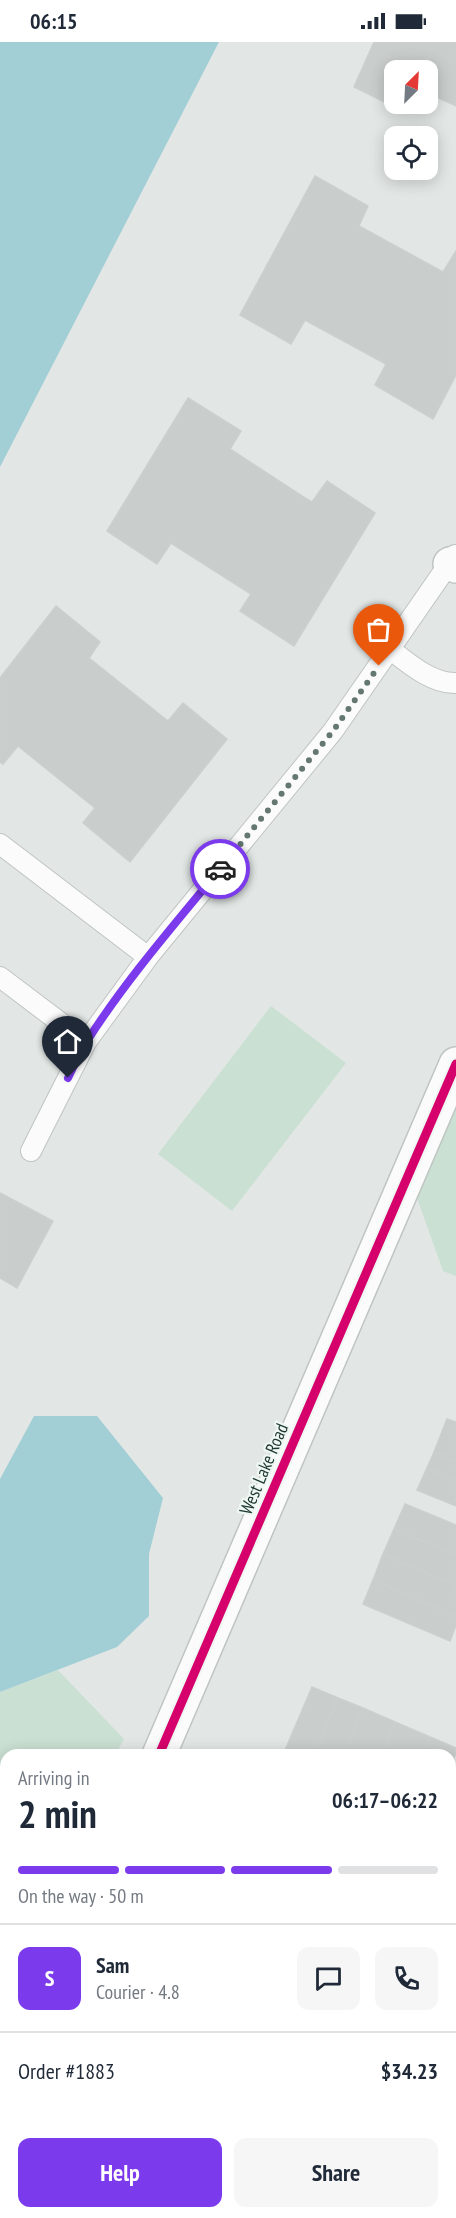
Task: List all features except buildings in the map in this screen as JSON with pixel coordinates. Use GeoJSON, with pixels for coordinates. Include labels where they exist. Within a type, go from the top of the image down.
{"type":"FeatureCollection","features":[{"type":"Feature","properties":{"kind":"street","name":"West Lake Road"},"geometry":{"type":"LineString","coordinates":[[162,1749],[456,1064]]}},
{"type":"Feature","properties":{"kind":"lane"},"geometry":{"type":"LineString","coordinates":[[31,1151],[86,1042],[148,957],[333,731],[454,561]]}},
{"type":"Feature","properties":{"kind":"lane"},"geometry":{"type":"LineString","coordinates":[[390,650],[420,671],[449,683],[456,683]]}},
{"type":"Feature","properties":{"kind":"lane"},"geometry":{"type":"LineString","coordinates":[[0,844],[148,957]]}},
{"type":"Feature","properties":{"kind":"lane"},"geometry":{"type":"LineString","coordinates":[[0,977],[86,1042]]}},
{"type":"Feature","properties":{"kind":"green space"},"geometry":{"type":"Polygon","coordinates":[[[271,1006],[346,1063],[232,1211],[158,1154],[271,1006]]]}},
{"type":"Feature","properties":{"kind":"green space"},"geometry":{"type":"Polygon","coordinates":[[[456,1108],[456,1276],[443,1271],[417,1198],[456,1108]]]}},
{"type":"Feature","properties":{"kind":"green space"},"geometry":{"type":"Polygon","coordinates":[[[58,1670],[124,1739],[118,1749],[0,1749],[0,1692],[58,1670]]]}},
{"type":"Feature","properties":{"kind":"water"},"geometry":{"type":"Polygon","coordinates":[[[0,42],[219,42],[0,467],[0,42]]]}},
{"type":"Feature","properties":{"kind":"water"},"geometry":{"type":"Polygon","coordinates":[[[34,1416],[97,1416],[163,1498],[149,1554],[149,1616],[117,1647],[0,1692],[0,1479],[34,1416]]]}},
{"type":"Feature","properties":{"kind":"cycle path"},"geometry":{"type":"LineString","coordinates":[[162,1749],[456,1064]]}},
{"type":"Feature","properties":{"kind":"way so far"},"geometry":{"type":"LineString","coordinates":[[220,869],[333,731],[379,666]]}},
{"type":"Feature","properties":{"kind":"route"},"geometry":{"type":"LineString","coordinates":[[68,1078],[86,1042],[123,991],[220,869]]}}]}
